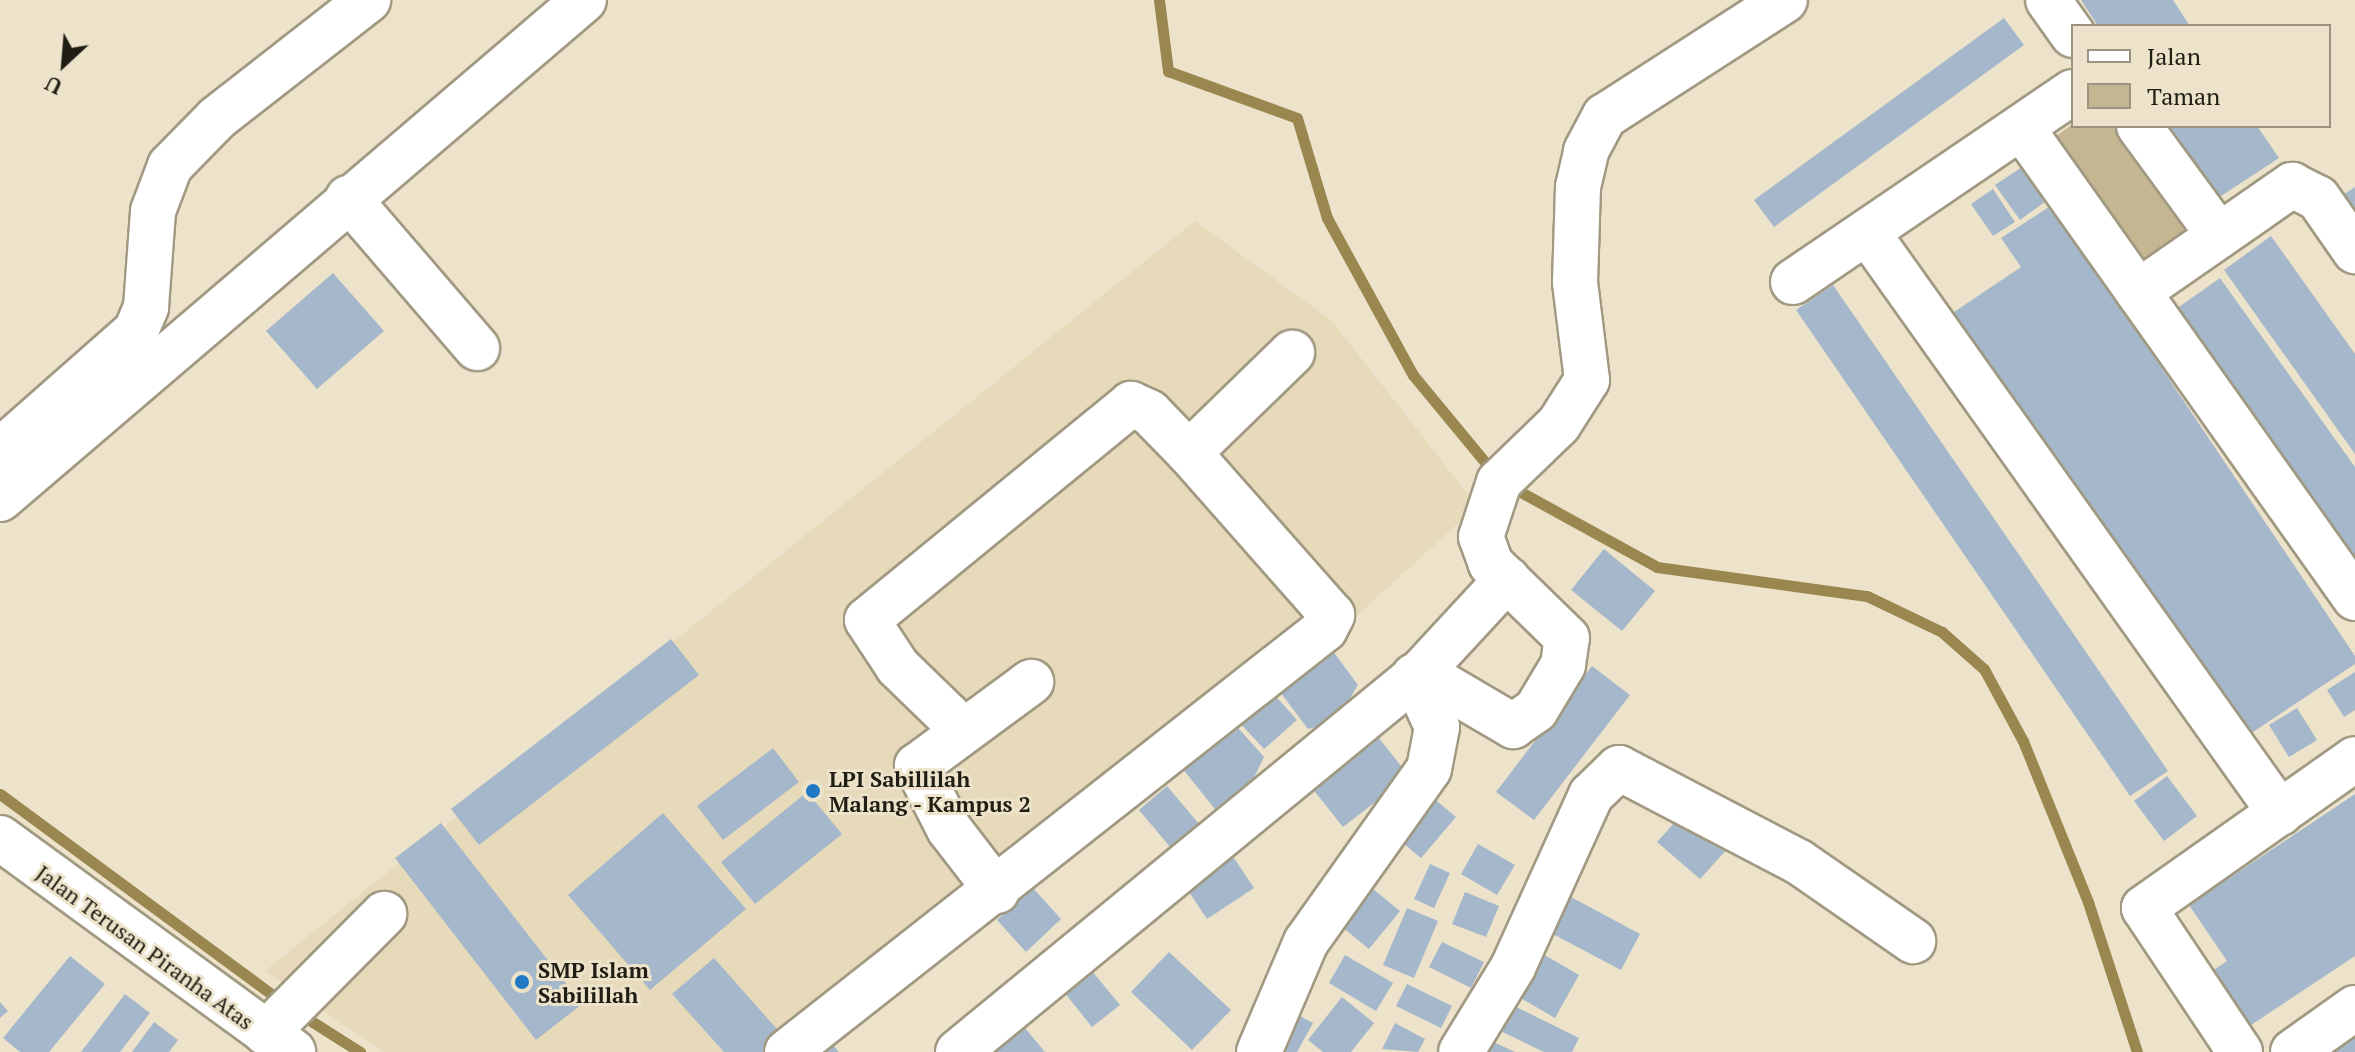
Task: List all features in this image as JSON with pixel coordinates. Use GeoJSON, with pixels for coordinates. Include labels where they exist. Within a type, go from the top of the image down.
{"type":"FeatureCollection","features":[{"type":"Feature","properties":{"kind":"street"},"geometry":{"type":"LineString","coordinates":[[0,451],[136,331],[146,307],[153,211],[170,166],[217,118],[368,0]]}},
{"type":"Feature","properties":{"kind":"street"},"geometry":{"type":"LineString","coordinates":[[0,499],[348,198],[584,0]]}},
{"type":"Feature","properties":{"kind":"street"},"geometry":{"type":"LineString","coordinates":[[1417,674],[1502,726],[1536,710],[1567,658],[1568,641],[1486,557],[1481,537],[1499,482],[1532,453],[1587,380],[1575,234],[1578,187],[1594,132],[1605,116],[1785,0]]}},
{"type":"Feature","properties":{"kind":"street"},"geometry":{"type":"LineString","coordinates":[[2048,0],[2071,32]]}},
{"type":"Feature","properties":{"kind":"street"},"geometry":{"type":"LineString","coordinates":[[1793,282],[2071,93]]}},
{"type":"Feature","properties":{"kind":"street"},"geometry":{"type":"LineString","coordinates":[[2022,128],[2355,598]]}},
{"type":"Feature","properties":{"kind":"street"},"geometry":{"type":"LineString","coordinates":[[2140,128],[2218,234]]}},
{"type":"Feature","properties":{"kind":"street"},"geometry":{"type":"LineString","coordinates":[[2138,292],[2281,190],[2304,186],[2355,251]]}},
{"type":"Feature","properties":{"kind":"street"},"geometry":{"type":"LineString","coordinates":[[348,198],[477,348]]}},
{"type":"Feature","properties":{"kind":"street"},"geometry":{"type":"LineString","coordinates":[[1867,232],[2280,813]]}},
{"type":"Feature","properties":{"kind":"street"},"geometry":{"type":"LineString","coordinates":[[1189,453],[1292,353]]}},
{"type":"Feature","properties":{"kind":"street"},"geometry":{"type":"LineString","coordinates":[[787,1052],[997,891],[1331,621],[1189,453],[1149,412],[1131,404],[872,612],[868,628],[878,642],[961,728]]}},
{"type":"Feature","properties":{"kind":"street"},"geometry":{"type":"LineString","coordinates":[[958,1052],[1417,674],[1507,579]]}},
{"type":"Feature","properties":{"kind":"street"},"geometry":{"type":"LineString","coordinates":[[1259,1052],[1306,942],[1429,769],[1437,727],[1417,674]]}},
{"type":"Feature","properties":{"kind":"street"},"geometry":{"type":"LineString","coordinates":[[997,891],[918,772],[919,761],[961,728],[1031,682]]}},
{"type":"Feature","properties":{"kind":"street"},"geometry":{"type":"LineString","coordinates":[[2240,1052],[2144,908],[2355,759]]}},
{"type":"Feature","properties":{"kind":"street"},"geometry":{"type":"LineString","coordinates":[[1461,1052],[1513,967],[1591,795],[1619,768],[1822,875],[1913,941]]}},
{"type":"Feature","properties":{"kind":"street","name":"Jalan Terusan Piranha Atas"},"geometry":{"type":"LineString","coordinates":[[0,838],[284,1026]]}},
{"type":"Feature","properties":{"kind":"street"},"geometry":{"type":"LineString","coordinates":[[284,1026],[384,914]]}},
{"type":"Feature","properties":{"kind":"street"},"geometry":{"type":"LineString","coordinates":[[2293,1052],[2355,1008]]}},
{"type":"Feature","properties":{"kind":"shaded area","name":"LPI Sabillilah Malang - Kampus 2"},"geometry":{"type":"Polygon","coordinates":[[[1195,221],[1332,321],[1477,506],[1362,611],[815,1052],[384,1052],[265,971],[1195,221]]]}},
{"type":"Feature","properties":{"kind":"green space"},"geometry":{"type":"Polygon","coordinates":[[[2071,125],[2071,128],[2119,128],[2196,233],[2144,272],[2049,141],[2071,125]]]}},
{"type":"Feature","properties":{"kind":"building"},"geometry":{"type":"Polygon","coordinates":[[[2081,0],[2173,0],[2189,24],[2097,24],[2081,0]]]}},
{"type":"Feature","properties":{"kind":"building"},"geometry":{"type":"Polygon","coordinates":[[[2004,18],[2024,45],[1774,227],[1754,200],[2004,18]]]}},
{"type":"Feature","properties":{"kind":"building"},"geometry":{"type":"Polygon","coordinates":[[[2166,128],[2258,128],[2279,158],[2215,200],[2166,128]]]}},
{"type":"Feature","properties":{"kind":"building"},"geometry":{"type":"Polygon","coordinates":[[[2025,165],[2049,199],[2020,220],[1995,185],[2025,165]]]}},
{"type":"Feature","properties":{"kind":"building"},"geometry":{"type":"Polygon","coordinates":[[[2355,187],[2355,212],[2343,195],[2355,187]]]}},
{"type":"Feature","properties":{"kind":"building"},"geometry":{"type":"Polygon","coordinates":[[[1993,189],[2015,222],[1993,236],[1971,204],[1993,189]]]}},
{"type":"Feature","properties":{"kind":"building"},"geometry":{"type":"Polygon","coordinates":[[[2052,205],[2355,656],[2355,664],[2241,740],[1954,312],[2021,267],[2001,238],[2052,205]]]}},
{"type":"Feature","properties":{"kind":"building"},"geometry":{"type":"Polygon","coordinates":[[[2271,236],[2355,354],[2355,454],[2224,270],[2271,236]]]}},
{"type":"Feature","properties":{"kind":"building"},"geometry":{"type":"Polygon","coordinates":[[[333,273],[384,331],[317,389],[266,331],[333,273]]]}},
{"type":"Feature","properties":{"kind":"building"},"geometry":{"type":"Polygon","coordinates":[[[2220,278],[2355,467],[2355,576],[2169,314],[2220,278]]]}},
{"type":"Feature","properties":{"kind":"building"},"geometry":{"type":"Polygon","coordinates":[[[1833,285],[2168,771],[2130,796],[1796,310],[1833,285]]]}},
{"type":"Feature","properties":{"kind":"building"},"geometry":{"type":"Polygon","coordinates":[[[1604,549],[1655,591],[1622,631],[1571,590],[1604,549]]]}},
{"type":"Feature","properties":{"kind":"building"},"geometry":{"type":"Polygon","coordinates":[[[671,639],[699,675],[479,845],[451,809],[671,639]]]}},
{"type":"Feature","properties":{"kind":"building"},"geometry":{"type":"Polygon","coordinates":[[[1324,639],[1358,685],[1336,722],[1308,729],[1274,684],[1302,676],[1324,639]]]}},
{"type":"Feature","properties":{"kind":"building"},"geometry":{"type":"Polygon","coordinates":[[[1592,666],[1630,695],[1534,820],[1496,792],[1592,666]]]}},
{"type":"Feature","properties":{"kind":"building"},"geometry":{"type":"Polygon","coordinates":[[[2355,672],[2355,710],[2344,717],[2327,690],[2355,672]]]}},
{"type":"Feature","properties":{"kind":"building"},"geometry":{"type":"Polygon","coordinates":[[[1271,691],[1297,720],[1264,749],[1238,721],[1271,691]]]}},
{"type":"Feature","properties":{"kind":"building"},"geometry":{"type":"Polygon","coordinates":[[[2297,708],[2317,740],[2289,757],[2269,725],[2297,708]]]}},
{"type":"Feature","properties":{"kind":"building"},"geometry":{"type":"Polygon","coordinates":[[[1232,721],[1264,757],[1247,792],[1219,814],[1182,768],[1232,721]]]}},
{"type":"Feature","properties":{"kind":"building"},"geometry":{"type":"Polygon","coordinates":[[[1374,732],[1409,776],[1343,827],[1308,783],[1374,732]]]}},
{"type":"Feature","properties":{"kind":"building"},"geometry":{"type":"Polygon","coordinates":[[[773,748],[799,782],[723,840],[697,806],[773,748]]]}},
{"type":"Feature","properties":{"kind":"building"},"geometry":{"type":"Polygon","coordinates":[[[2167,776],[2197,816],[2164,841],[2134,801],[2167,776]]]}},
{"type":"Feature","properties":{"kind":"building"},"geometry":{"type":"Polygon","coordinates":[[[1167,786],[1199,824],[1171,848],[1139,810],[1167,786]]]}},
{"type":"Feature","properties":{"kind":"building"},"geometry":{"type":"Polygon","coordinates":[[[807,792],[842,834],[755,904],[721,862],[807,792]]]}},
{"type":"Feature","properties":{"kind":"building"},"geometry":{"type":"Polygon","coordinates":[[[2355,794],[2355,956],[2236,1035],[2199,980],[2227,961],[2189,905],[2355,794]]]}},
{"type":"Feature","properties":{"kind":"building"},"geometry":{"type":"Polygon","coordinates":[[[1432,797],[1456,817],[1421,858],[1397,838],[1432,797]]]}},
{"type":"Feature","properties":{"kind":"building"},"geometry":{"type":"Polygon","coordinates":[[[1687,809],[1729,847],[1700,879],[1657,842],[1687,809]]]}},
{"type":"Feature","properties":{"kind":"building"},"geometry":{"type":"Polygon","coordinates":[[[663,813],[746,909],[650,990],[568,895],[663,813]]]}},
{"type":"Feature","properties":{"kind":"building"},"geometry":{"type":"Polygon","coordinates":[[[441,823],[582,1004],[536,1040],[395,858],[441,823]]]}},
{"type":"Feature","properties":{"kind":"building"},"geometry":{"type":"Polygon","coordinates":[[[1478,844],[1515,865],[1497,895],[1461,874],[1478,844]]]}},
{"type":"Feature","properties":{"kind":"building"},"geometry":{"type":"Polygon","coordinates":[[[1228,849],[1254,888],[1207,919],[1181,880],[1228,849]]]}},
{"type":"Feature","properties":{"kind":"building"},"geometry":{"type":"Polygon","coordinates":[[[1430,864],[1450,873],[1434,908],[1414,899],[1430,864]]]}},
{"type":"Feature","properties":{"kind":"building"},"geometry":{"type":"Polygon","coordinates":[[[1362,880],[1400,911],[1369,949],[1331,918],[1362,880]]]}},
{"type":"Feature","properties":{"kind":"building"},"geometry":{"type":"Polygon","coordinates":[[[1032,887],[1061,919],[1026,952],[997,920],[1032,887]]]}},
{"type":"Feature","properties":{"kind":"building"},"geometry":{"type":"Polygon","coordinates":[[[1556,889],[1640,934],[1621,970],[1536,925],[1556,889]]]}},
{"type":"Feature","properties":{"kind":"building"},"geometry":{"type":"Polygon","coordinates":[[[1465,892],[1499,906],[1486,937],[1452,924],[1465,892]]]}},
{"type":"Feature","properties":{"kind":"building"},"geometry":{"type":"Polygon","coordinates":[[[1407,908],[1438,921],[1414,978],[1383,965],[1407,908]]]}},
{"type":"Feature","properties":{"kind":"building"},"geometry":{"type":"Polygon","coordinates":[[[1442,942],[1484,962],[1471,988],[1429,967],[1442,942]]]}},
{"type":"Feature","properties":{"kind":"building"},"geometry":{"type":"Polygon","coordinates":[[[1536,950],[1579,975],[1555,1018],[1512,993],[1536,950]]]}},
{"type":"Feature","properties":{"kind":"building"},"geometry":{"type":"Polygon","coordinates":[[[1169,952],[1231,1010],[1192,1050],[1131,992],[1169,952]]]}},
{"type":"Feature","properties":{"kind":"building"},"geometry":{"type":"Polygon","coordinates":[[[1345,955],[1393,983],[1376,1011],[1329,983],[1345,955]]]}},
{"type":"Feature","properties":{"kind":"building"},"geometry":{"type":"Polygon","coordinates":[[[70,956],[105,984],[49,1052],[20,1052],[3,1038],[70,956]]]}},
{"type":"Feature","properties":{"kind":"building"},"geometry":{"type":"Polygon","coordinates":[[[714,958],[784,1037],[767,1052],[724,1052],[672,994],[714,958]]]}},
{"type":"Feature","properties":{"kind":"building"},"geometry":{"type":"Polygon","coordinates":[[[1087,965],[1120,1005],[1092,1027],[1060,987],[1087,965]]]}},
{"type":"Feature","properties":{"kind":"building"},"geometry":{"type":"Polygon","coordinates":[[[1407,984],[1452,1006],[1441,1028],[1396,1006],[1407,984]]]}},
{"type":"Feature","properties":{"kind":"building"},"geometry":{"type":"Polygon","coordinates":[[[125,994],[150,1013],[120,1052],[81,1052],[125,994]]]}},
{"type":"Feature","properties":{"kind":"building"},"geometry":{"type":"Polygon","coordinates":[[[1342,997],[1374,1023],[1351,1052],[1323,1052],[1308,1040],[1342,997]]]}},
{"type":"Feature","properties":{"kind":"building"},"geometry":{"type":"Polygon","coordinates":[[[1504,1001],[1579,1038],[1572,1052],[1544,1052],[1492,1027],[1504,1001]]]}},
{"type":"Feature","properties":{"kind":"building"},"geometry":{"type":"Polygon","coordinates":[[[0,1002],[8,1011],[0,1018],[0,1002]]]}},
{"type":"Feature","properties":{"kind":"building"},"geometry":{"type":"Polygon","coordinates":[[[1289,1010],[1313,1023],[1297,1052],[1265,1052],[1289,1010]]]}},
{"type":"Feature","properties":{"kind":"building"},"geometry":{"type":"Polygon","coordinates":[[[1015,1016],[1045,1052],[972,1052],[1015,1016]]]}},
{"type":"Feature","properties":{"kind":"building"},"geometry":{"type":"Polygon","coordinates":[[[154,1022],[178,1040],[169,1052],[132,1052],[154,1022]]]}},
{"type":"Feature","properties":{"kind":"building"},"geometry":{"type":"Polygon","coordinates":[[[1395,1023],[1425,1039],[1418,1052],[1382,1049],[1395,1023]]]}},
{"type":"Feature","properties":{"kind":"building"},"geometry":{"type":"Polygon","coordinates":[[[2355,1033],[2355,1052],[2327,1052],[2355,1033]]]}},
{"type":"Feature","properties":{"kind":"building"},"geometry":{"type":"Polygon","coordinates":[[[829,1040],[839,1052],[815,1052],[829,1040]]]}},
{"type":"Feature","properties":{"kind":"building"},"geometry":{"type":"Polygon","coordinates":[[[1491,1041],[1515,1052],[1486,1052],[1491,1041]]]}},
{"type":"Feature","properties":{"kind":"waterway"},"geometry":{"type":"LineString","coordinates":[[1159,0],[1168,71],[1297,118],[1327,218],[1413,375],[1495,474]]}},
{"type":"Feature","properties":{"kind":"waterway"},"geometry":{"type":"LineString","coordinates":[[1508,485],[1657,567],[1867,596],[1942,632],[1984,669],[2023,741],[2088,902],[2137,1052]]}},
{"type":"Feature","properties":{"kind":"waterway"},"geometry":{"type":"LineString","coordinates":[[0,794],[283,1003]]}},
{"type":"Feature","properties":{"kind":"waterway"},"geometry":{"type":"LineString","coordinates":[[297,1012],[360,1052]]}},
{"type":"Feature","properties":{"kind":"place","name":"LPI Sabillilah Malang - Kampus 2"},"geometry":{"type":"Point","coordinates":[813,791]}},
{"type":"Feature","properties":{"kind":"place","name":"SMP Islam Sabilillah"},"geometry":{"type":"Point","coordinates":[522,982]}}]}
